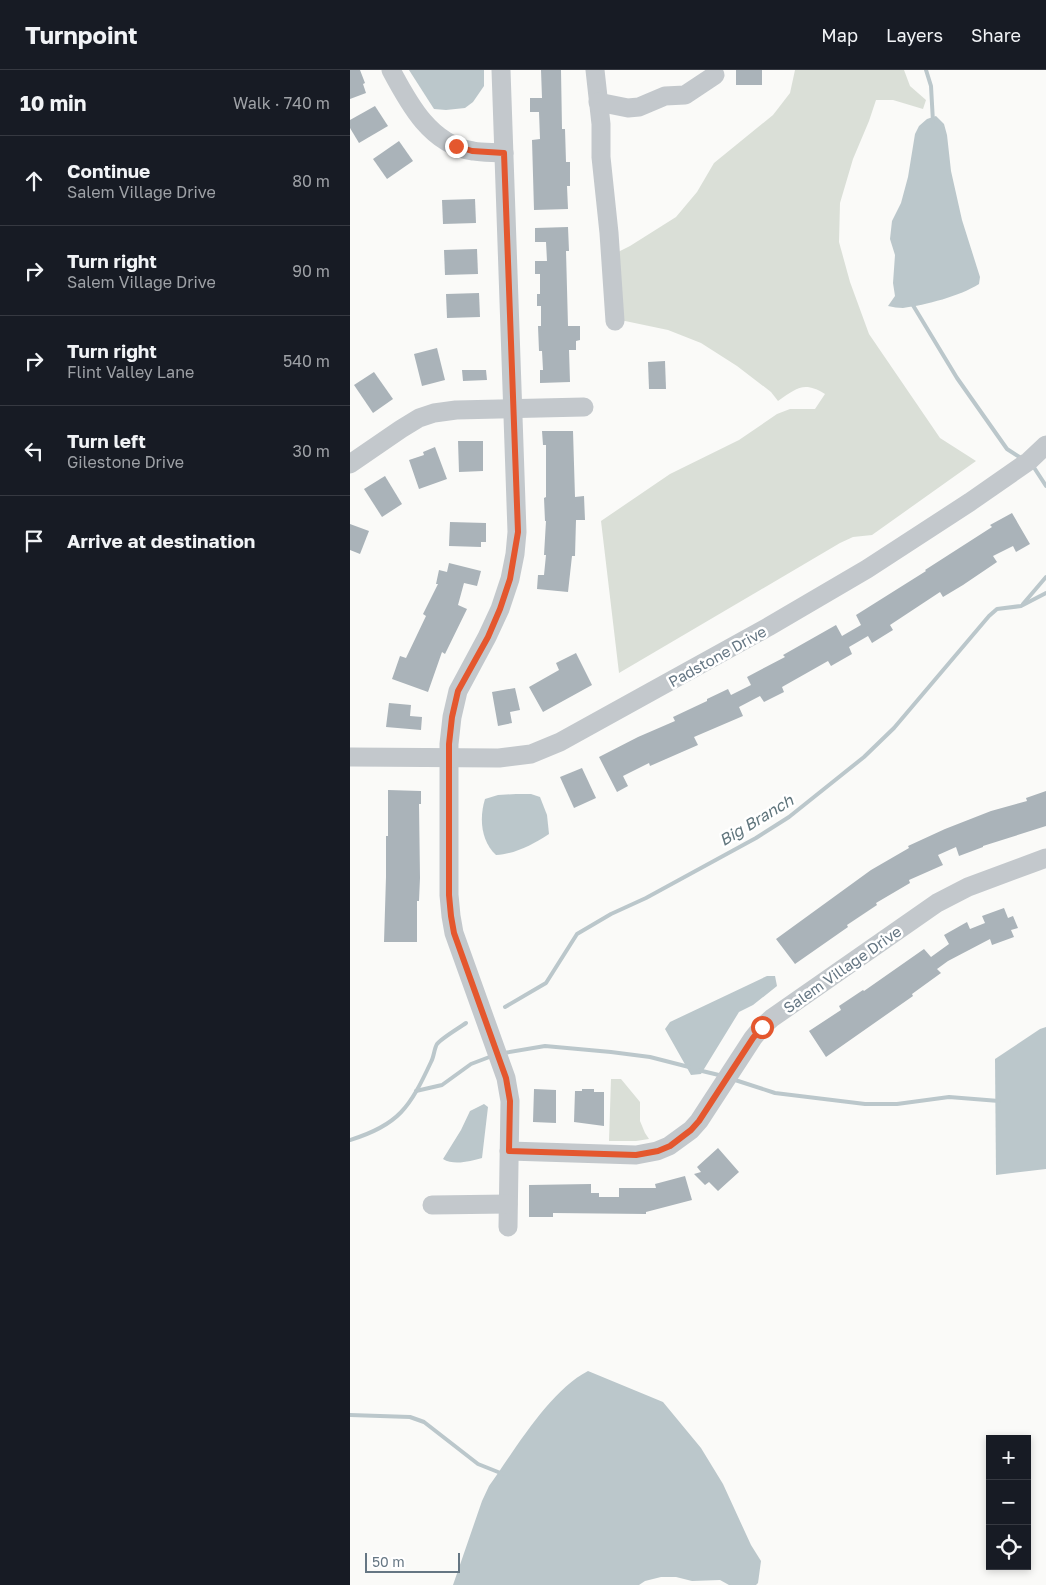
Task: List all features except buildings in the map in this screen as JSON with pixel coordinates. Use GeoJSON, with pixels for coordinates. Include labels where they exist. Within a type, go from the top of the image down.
{"type":"FeatureCollection","features":[{"type":"Feature","properties":{"kind":"street"},"geometry":{"type":"LineString","coordinates":[[391,70],[418,116],[440,138],[472,151],[504,153]]}},
{"type":"Feature","properties":{"kind":"street"},"geometry":{"type":"LineString","coordinates":[[501,70],[518,532],[510,579],[500,609],[488,637],[458,691],[452,717],[449,759],[449,895],[454,933],[506,1078],[510,1101],[508,1227]]}},
{"type":"Feature","properties":{"kind":"street"},"geometry":{"type":"LineString","coordinates":[[595,70],[601,124],[601,157],[609,233],[615,321]]}},
{"type":"Feature","properties":{"kind":"street"},"geometry":{"type":"LineString","coordinates":[[598,102],[628,108],[639,107],[665,96],[685,94],[715,75]]}},
{"type":"Feature","properties":{"kind":"street"},"geometry":{"type":"LineString","coordinates":[[350,464],[419,418],[434,413],[456,410],[584,407]]}},
{"type":"Feature","properties":{"kind":"street","name":"Padstone Drive"},"geometry":{"type":"LineString","coordinates":[[350,757],[449,759],[516,757],[531,754],[560,742],[768,627],[867,569],[1029,461],[1046,445]]}},
{"type":"Feature","properties":{"kind":"street","name":"Salem Village Drive"},"geometry":{"type":"LineString","coordinates":[[509,1151],[636,1155],[658,1151],[670,1146],[691,1130],[699,1121],[753,1038],[772,1018],[937,903],[968,887],[1046,858]]}},
{"type":"Feature","properties":{"kind":"street"},"geometry":{"type":"LineString","coordinates":[[432,1205],[508,1204]]}},
{"type":"Feature","properties":{"kind":"shaded area"},"geometry":{"type":"Polygon","coordinates":[[[409,70],[484,70],[484,86],[473,102],[465,108],[434,109],[409,70]]]}},
{"type":"Feature","properties":{"kind":"shaded area"},"geometry":{"type":"Polygon","coordinates":[[[795,70],[904,70],[910,86],[926,100],[923,109],[893,100],[876,100],[853,159],[840,203],[839,242],[850,282],[869,334],[940,438],[976,461],[872,535],[853,537],[840,543],[619,673],[601,521],[670,474],[739,440],[777,414],[790,409],[815,409],[825,394],[806,387],[790,393],[778,401],[771,392],[737,366],[701,343],[668,330],[606,317],[616,253],[676,217],[697,192],[714,163],[773,115],[790,93],[795,70]]]}},
{"type":"Feature","properties":{"kind":"shaded area"},"geometry":{"type":"Polygon","coordinates":[[[936,116],[944,124],[947,135],[951,171],[962,220],[980,277],[979,284],[953,296],[922,305],[903,308],[888,306],[895,296],[893,283],[895,255],[890,239],[892,221],[901,203],[908,177],[915,134],[919,126],[927,119],[936,116]]]}},
{"type":"Feature","properties":{"kind":"shaded area"},"geometry":{"type":"Polygon","coordinates":[[[531,794],[540,797],[547,815],[549,834],[523,848],[510,853],[496,855],[484,836],[482,814],[485,799],[498,795],[531,794]]]}},
{"type":"Feature","properties":{"kind":"shaded area"},"geometry":{"type":"Polygon","coordinates":[[[767,976],[775,976],[777,986],[753,1005],[739,1012],[701,1074],[691,1075],[665,1029],[670,1022],[767,976]]]}},
{"type":"Feature","properties":{"kind":"shaded area"},"geometry":{"type":"Polygon","coordinates":[[[1046,1027],[1046,1169],[996,1175],[995,1059],[1046,1027]]]}},
{"type":"Feature","properties":{"kind":"shaded area"},"geometry":{"type":"Polygon","coordinates":[[[611,1079],[621,1079],[640,1102],[640,1121],[649,1139],[609,1141],[611,1079]]]}},
{"type":"Feature","properties":{"kind":"shaded area"},"geometry":{"type":"Polygon","coordinates":[[[484,1104],[488,1107],[482,1158],[457,1163],[443,1159],[470,1111],[484,1104]]]}},
{"type":"Feature","properties":{"kind":"shaded area"},"geometry":{"type":"Polygon","coordinates":[[[588,1371],[663,1402],[701,1448],[723,1484],[751,1545],[761,1561],[758,1583],[756,1585],[729,1585],[720,1580],[692,1581],[676,1577],[661,1577],[645,1581],[639,1585],[453,1585],[489,1486],[521,1439],[546,1407],[574,1380],[588,1371]]]}},
{"type":"Feature","properties":{"kind":"waterway"},"geometry":{"type":"LineString","coordinates":[[926,70],[931,86],[933,122]]}},
{"type":"Feature","properties":{"kind":"waterway"},"geometry":{"type":"LineString","coordinates":[[911,302],[957,378],[1007,449],[1021,458]]}},
{"type":"Feature","properties":{"kind":"waterway"},"geometry":{"type":"LineString","coordinates":[[1033,466],[1046,486]]}},
{"type":"Feature","properties":{"kind":"waterway"},"geometry":{"type":"LineString","coordinates":[[1023,604],[1046,577]]}},
{"type":"Feature","properties":{"kind":"waterway","name":"Big Branch"},"geometry":{"type":"LineString","coordinates":[[505,1007],[546,983],[577,934],[611,914],[646,898],[756,838],[789,817],[864,757],[894,728],[997,609],[1021,606],[1046,593]]}},
{"type":"Feature","properties":{"kind":"waterway","name":"Big Branch"},"geometry":{"type":"LineString","coordinates":[[350,1140],[380,1128],[392,1121],[401,1112],[424,1078],[437,1044],[466,1023]]}},
{"type":"Feature","properties":{"kind":"waterway"},"geometry":{"type":"LineString","coordinates":[[504,1053],[545,1046],[650,1057],[689,1067]]}},
{"type":"Feature","properties":{"kind":"waterway"},"geometry":{"type":"LineString","coordinates":[[416,1091],[442,1085],[471,1064],[492,1056]]}},
{"type":"Feature","properties":{"kind":"waterway"},"geometry":{"type":"LineString","coordinates":[[698,1070],[723,1076]]}},
{"type":"Feature","properties":{"kind":"waterway"},"geometry":{"type":"LineString","coordinates":[[732,1079],[775,1093],[865,1104],[897,1104],[949,1097],[999,1101]]}},
{"type":"Feature","properties":{"kind":"waterway"},"geometry":{"type":"LineString","coordinates":[[350,1415],[410,1417],[424,1422],[478,1464],[503,1474]]}},
{"type":"Feature","properties":{"kind":"route"},"geometry":{"type":"LineString","coordinates":[[456,146],[472,151],[504,153],[518,532],[510,579],[500,609],[488,637],[458,691],[452,717],[449,744],[449,895],[454,933],[506,1078],[510,1101],[509,1151],[636,1155],[658,1151],[670,1146],[681,1139],[699,1121],[762,1027]]}}]}
